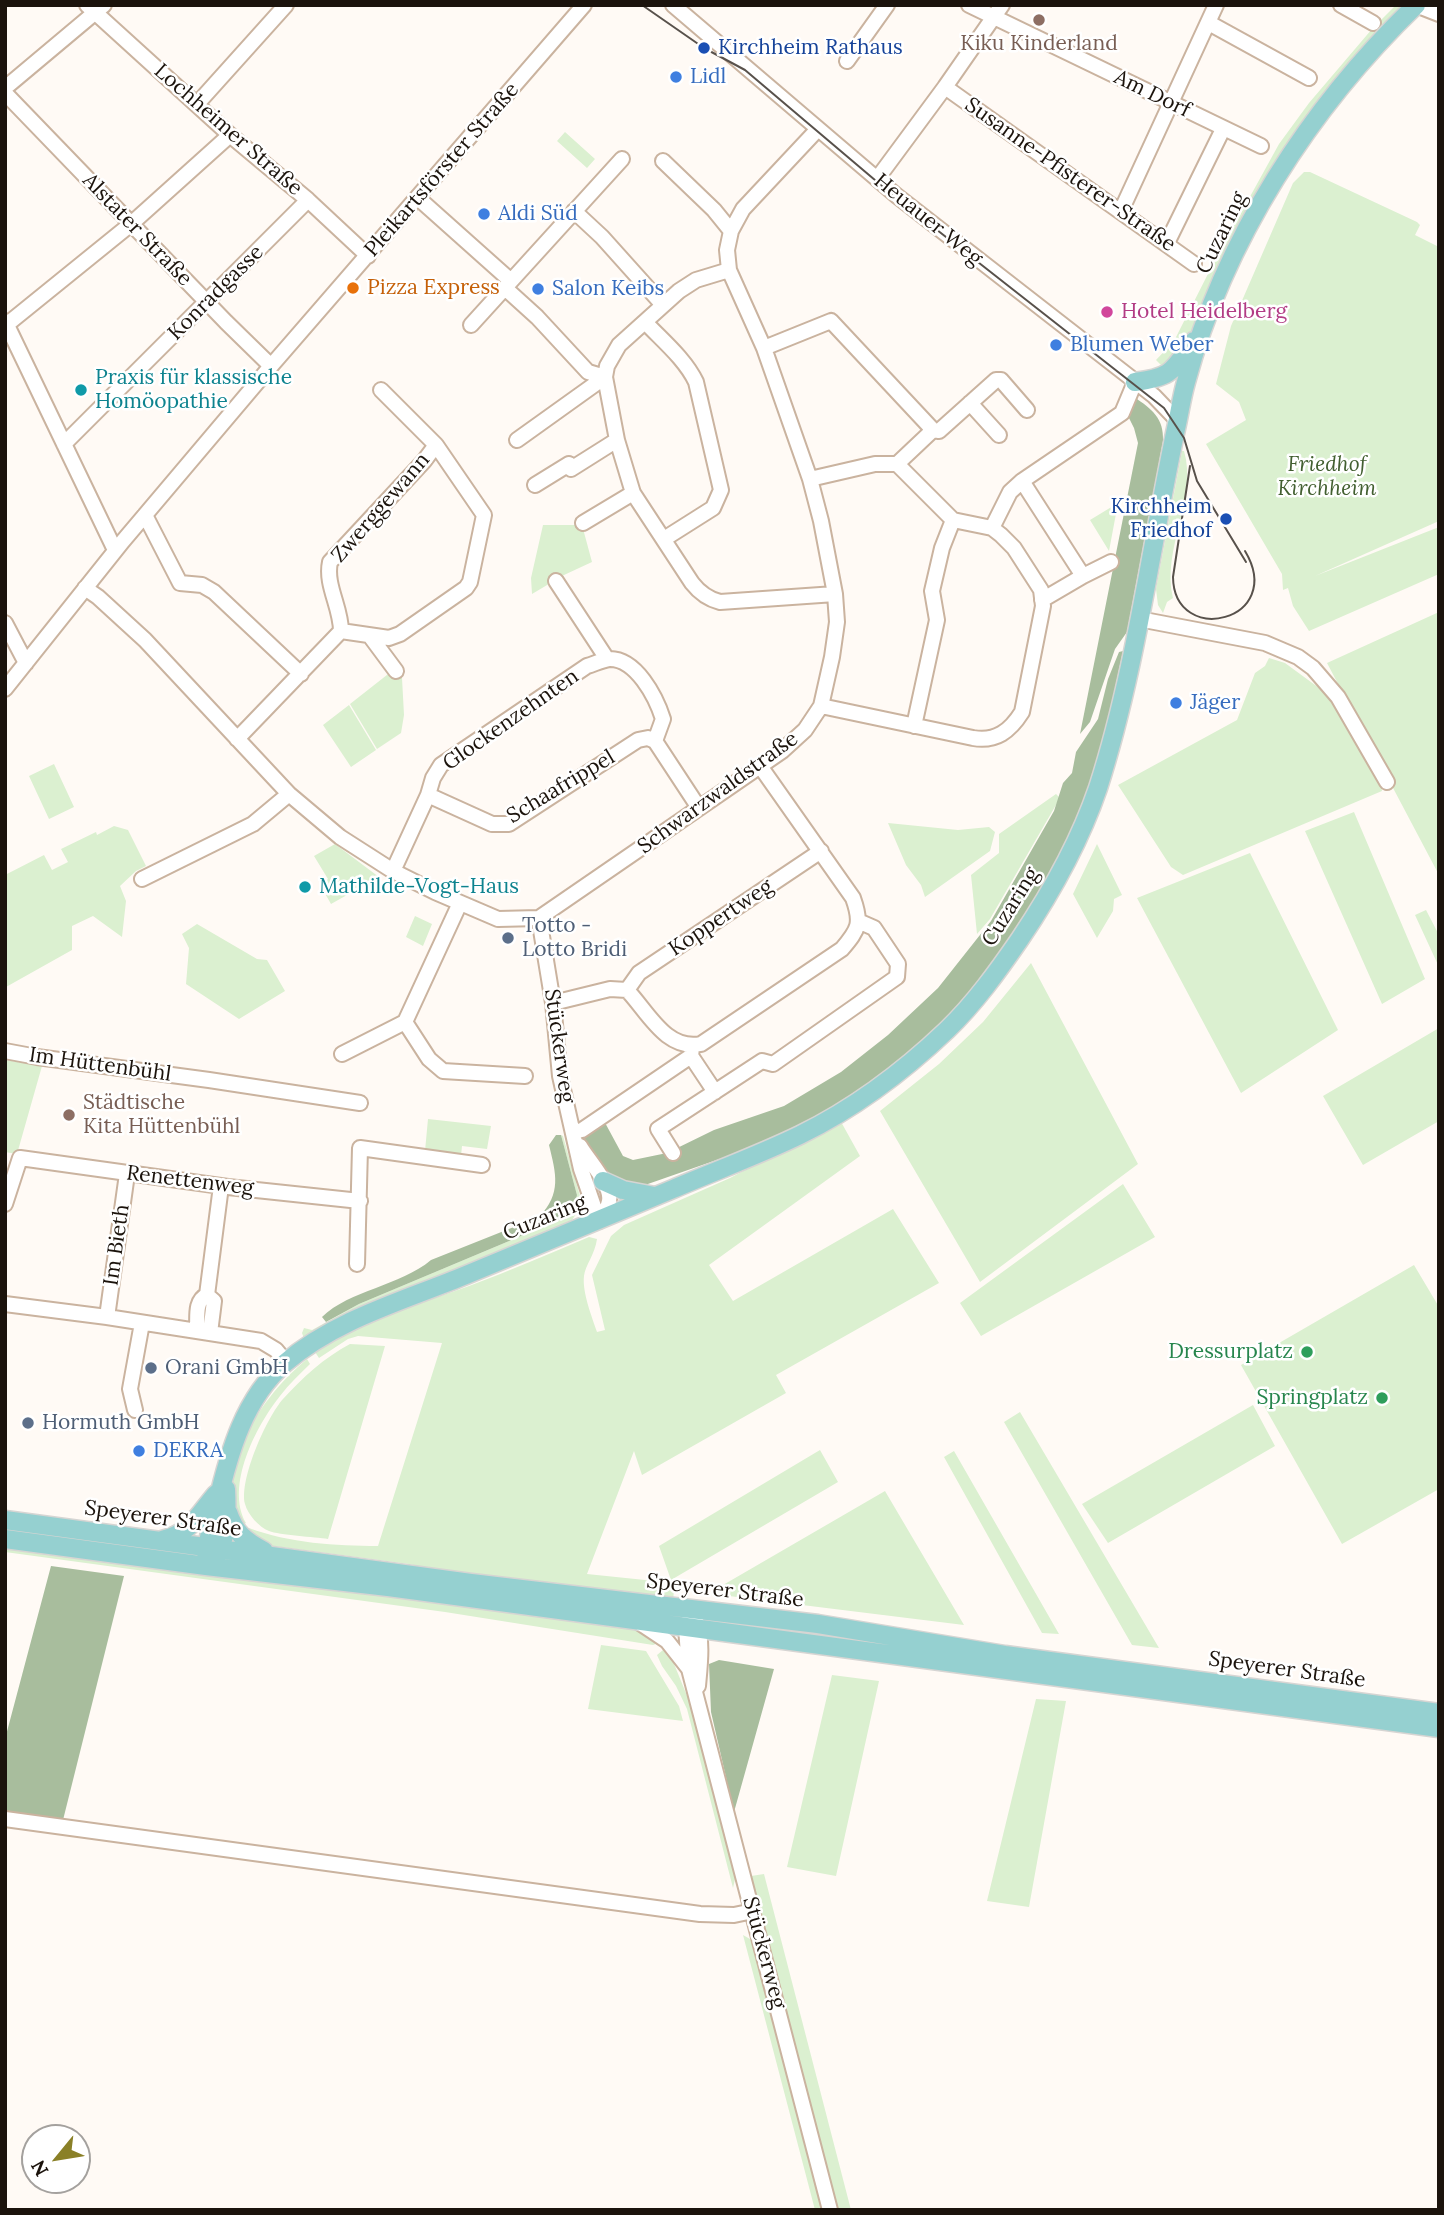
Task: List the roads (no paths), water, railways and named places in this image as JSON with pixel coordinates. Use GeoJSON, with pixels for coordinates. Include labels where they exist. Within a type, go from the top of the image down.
{"type":"FeatureCollection","features":[{"type":"Feature","properties":{"kind":"main road","name":"Cuzaring"},"geometry":{"type":"LineString","coordinates":[[214,1548],[220,1490],[237,1435],[252,1402],[269,1378],[286,1362],[310,1345],[374,1312],[800,1136],[849,1107],[917,1056],[977,997],[1037,913],[1069,855],[1096,793],[1118,717],[1185,384],[1202,330],[1260,205],[1300,139],[1338,87],[1416,5]]}},
{"type":"Feature","properties":{"kind":"main road"},"geometry":{"type":"LineString","coordinates":[[1135,382],[1161,378],[1171,371],[1202,330]]}},
{"type":"Feature","properties":{"kind":"main road"},"geometry":{"type":"LineString","coordinates":[[603,1181],[623,1191],[655,1196]]}},
{"type":"Feature","properties":{"kind":"main road","name":"Cuzaring"},"geometry":{"type":"LineString","coordinates":[[206,1566],[228,1512],[225,1471]]}},
{"type":"Feature","properties":{"kind":"main road"},"geometry":{"type":"LineString","coordinates":[[159,1541],[188,1529],[220,1490]]}},
{"type":"Feature","properties":{"kind":"main road"},"geometry":{"type":"LineString","coordinates":[[228,1512],[234,1528],[242,1538],[273,1557]]}},
{"type":"Feature","properties":{"kind":"main road","name":"Speyerer Straße"},"geometry":{"type":"LineString","coordinates":[[5,1520],[539,1592],[693,1608],[872,1632],[1005,1655],[1439,1713]]}},
{"type":"Feature","properties":{"kind":"main road","name":"Speyerer Straße"},"geometry":{"type":"LineString","coordinates":[[5,1539],[636,1620],[1439,1728]]}},
{"type":"Feature","properties":{"kind":"street"},"geometry":{"type":"LineString","coordinates":[[197,104],[286,5]]}},
{"type":"Feature","properties":{"kind":"street","name":"Pleikartsförster Straße"},"geometry":{"type":"LineString","coordinates":[[5,689],[115,550],[584,5]]}},
{"type":"Feature","properties":{"kind":"street"},"geometry":{"type":"LineString","coordinates":[[847,61],[887,5]]}},
{"type":"Feature","properties":{"kind":"street","name":"Am Dorf"},"geometry":{"type":"LineString","coordinates":[[969,5],[998,11],[1172,103],[1261,146]]}},
{"type":"Feature","properties":{"kind":"street"},"geometry":{"type":"LineString","coordinates":[[1121,211],[1216,5]]}},
{"type":"Feature","properties":{"kind":"street"},"geometry":{"type":"LineString","coordinates":[[1341,5],[1373,23]]}},
{"type":"Feature","properties":{"kind":"street"},"geometry":{"type":"LineString","coordinates":[[1416,5],[1439,14]]}},
{"type":"Feature","properties":{"kind":"street"},"geometry":{"type":"LineString","coordinates":[[5,90],[95,8]]}},
{"type":"Feature","properties":{"kind":"street","name":"Lochheimer Straße"},"geometry":{"type":"LineString","coordinates":[[95,8],[230,135],[308,200],[368,256]]}},
{"type":"Feature","properties":{"kind":"street","name":"Heuauer Weg"},"geometry":{"type":"LineString","coordinates":[[678,8],[877,179],[1158,400],[1178,421]]}},
{"type":"Feature","properties":{"kind":"street"},"geometry":{"type":"LineString","coordinates":[[877,179],[998,11]]}},
{"type":"Feature","properties":{"kind":"street"},"geometry":{"type":"LineString","coordinates":[[1209,23],[1309,78]]}},
{"type":"Feature","properties":{"kind":"street","name":"Susanne-Pfisterer-Straße"},"geometry":{"type":"LineString","coordinates":[[945,87],[1194,264]]}},
{"type":"Feature","properties":{"kind":"street","name":"Alstater Straße"},"geometry":{"type":"LineString","coordinates":[[5,90],[131,224],[271,366]]}},
{"type":"Feature","properties":{"kind":"street"},"geometry":{"type":"LineString","coordinates":[[1167,243],[1223,129]]}},
{"type":"Feature","properties":{"kind":"street","name":"Schwarzwaldstraße"},"geometry":{"type":"LineString","coordinates":[[539,918],[782,751],[804,730],[821,706],[832,657],[836,622],[835,594],[821,520],[810,479],[764,348],[729,270],[727,250],[731,232],[743,209],[818,130]]}},
{"type":"Feature","properties":{"kind":"street"},"geometry":{"type":"LineString","coordinates":[[115,550],[6,324],[131,224],[230,135]]}},
{"type":"Feature","properties":{"kind":"street"},"geometry":{"type":"LineString","coordinates":[[471,325],[622,159]]}},
{"type":"Feature","properties":{"kind":"street"},"geometry":{"type":"LineString","coordinates":[[663,161],[713,210],[731,232]]}},
{"type":"Feature","properties":{"kind":"street"},"geometry":{"type":"LineString","coordinates":[[418,198],[508,284],[588,372],[605,377]]}},
{"type":"Feature","properties":{"kind":"street","name":"Konradgasse"},"geometry":{"type":"LineString","coordinates":[[64,444],[308,200]]}},
{"type":"Feature","properties":{"kind":"street"},"geometry":{"type":"LineString","coordinates":[[574,211],[602,237],[663,305]]}},
{"type":"Feature","properties":{"kind":"street"},"geometry":{"type":"LineString","coordinates":[[729,270],[696,280],[679,291],[619,345],[607,366],[605,377],[617,440],[632,493],[698,591],[713,600],[720,602],[835,594]]}},
{"type":"Feature","properties":{"kind":"street"},"geometry":{"type":"LineString","coordinates":[[764,348],[831,321],[933,430],[939,431],[996,380],[1001,380],[1027,410]]}},
{"type":"Feature","properties":{"kind":"street"},"geometry":{"type":"LineString","coordinates":[[645,322],[692,373],[721,490],[713,508],[664,540]]}},
{"type":"Feature","properties":{"kind":"street"},"geometry":{"type":"LineString","coordinates":[[517,440],[605,377]]}},
{"type":"Feature","properties":{"kind":"street"},"geometry":{"type":"LineString","coordinates":[[992,528],[1010,492],[1022,481],[1122,413],[1135,382]]}},
{"type":"Feature","properties":{"kind":"street","name":"Zwerggewann"},"geometry":{"type":"LineString","coordinates":[[341,631],[341,621],[328,573],[330,562],[436,445],[381,390]]}},
{"type":"Feature","properties":{"kind":"street"},"geometry":{"type":"LineString","coordinates":[[970,403],[999,435]]}},
{"type":"Feature","properties":{"kind":"street"},"geometry":{"type":"LineString","coordinates":[[810,479],[876,464],[897,464],[933,430]]}},
{"type":"Feature","properties":{"kind":"street"},"geometry":{"type":"LineString","coordinates":[[535,485],[569,464],[571,469],[617,440]]}},
{"type":"Feature","properties":{"kind":"street"},"geometry":{"type":"LineString","coordinates":[[237,739],[341,631],[389,638],[400,634],[466,589],[470,582],[484,515],[436,445]]}},
{"type":"Feature","properties":{"kind":"street"},"geometry":{"type":"LineString","coordinates":[[821,706],[981,740],[999,736],[1014,724],[1022,712],[1043,606],[1041,590],[1014,548],[992,528],[953,520],[897,464]]}},
{"type":"Feature","properties":{"kind":"street"},"geometry":{"type":"LineString","coordinates":[[1022,481],[1083,576]]}},
{"type":"Feature","properties":{"kind":"street"},"geometry":{"type":"LineString","coordinates":[[583,523],[632,493]]}},
{"type":"Feature","properties":{"kind":"street"},"geometry":{"type":"LineString","coordinates":[[145,515],[180,583],[202,585],[214,592],[301,674]]}},
{"type":"Feature","properties":{"kind":"street"},"geometry":{"type":"LineString","coordinates":[[914,726],[937,620],[932,591],[942,548],[953,520]]}},
{"type":"Feature","properties":{"kind":"street"},"geometry":{"type":"LineString","coordinates":[[1042,600],[1111,562]]}},
{"type":"Feature","properties":{"kind":"street"},"geometry":{"type":"LineString","coordinates":[[556,581],[607,659],[618,660],[633,669],[652,695],[663,719],[655,741],[699,808]]}},
{"type":"Feature","properties":{"kind":"street"},"geometry":{"type":"LineString","coordinates":[[85,588],[145,640],[289,794],[340,837],[394,871],[498,919],[539,918]]}},
{"type":"Feature","properties":{"kind":"street"},"geometry":{"type":"LineString","coordinates":[[1139,619],[1265,643],[1298,657],[1313,668],[1338,697],[1387,782]]}},
{"type":"Feature","properties":{"kind":"street"},"geometry":{"type":"LineString","coordinates":[[5,623],[26,663]]}},
{"type":"Feature","properties":{"kind":"street"},"geometry":{"type":"LineString","coordinates":[[370,636],[396,671]]}},
{"type":"Feature","properties":{"kind":"street","name":"Glockenzehnten"},"geometry":{"type":"LineString","coordinates":[[394,871],[441,765],[587,666],[607,659]]}},
{"type":"Feature","properties":{"kind":"street","name":"Schaafrippel"},"geometry":{"type":"LineString","coordinates":[[428,795],[492,824],[509,824],[638,740],[648,738],[655,741]]}},
{"type":"Feature","properties":{"kind":"street"},"geometry":{"type":"LineString","coordinates":[[573,1132],[582,1130],[701,1044],[842,949],[855,935],[859,914],[853,898],[760,766]]}},
{"type":"Feature","properties":{"kind":"street"},"geometry":{"type":"LineString","coordinates":[[142,879],[253,824],[289,794]]}},
{"type":"Feature","properties":{"kind":"street","name":"Koppertweg"},"geometry":{"type":"LineString","coordinates":[[627,990],[639,973],[821,851]]}},
{"type":"Feature","properties":{"kind":"street"},"geometry":{"type":"LineString","coordinates":[[342,1054],[405,1022],[460,903]]}},
{"type":"Feature","properties":{"kind":"street","name":"Stückerweg"},"geometry":{"type":"LineString","coordinates":[[539,918],[560,1076],[581,1169],[598,1221]]}},
{"type":"Feature","properties":{"kind":"street"},"geometry":{"type":"LineString","coordinates":[[673,1153],[658,1129],[762,1061],[772,1064],[897,977],[898,964],[874,928],[858,921]]}},
{"type":"Feature","properties":{"kind":"street"},"geometry":{"type":"LineString","coordinates":[[552,1003],[610,989],[627,990],[665,1035],[692,1051],[715,1092]]}},
{"type":"Feature","properties":{"kind":"street"},"geometry":{"type":"LineString","coordinates":[[405,1022],[429,1059],[443,1071],[526,1076]]}},
{"type":"Feature","properties":{"kind":"street","name":"Im Hüttenbühl"},"geometry":{"type":"LineString","coordinates":[[5,1051],[360,1103]]}},
{"type":"Feature","properties":{"kind":"street","name":"Stückerweg"},"geometry":{"type":"LineString","coordinates":[[573,1132],[603,1181]]}},
{"type":"Feature","properties":{"kind":"street"},"geometry":{"type":"LineString","coordinates":[[357,1264],[360,1148],[482,1165]]}},
{"type":"Feature","properties":{"kind":"street","name":"Renettenweg"},"geometry":{"type":"LineString","coordinates":[[5,1204],[20,1158],[221,1186],[360,1201]]}},
{"type":"Feature","properties":{"kind":"street","name":"Im Bieth"},"geometry":{"type":"LineString","coordinates":[[107,1317],[127,1174]]}},
{"type":"Feature","properties":{"kind":"street"},"geometry":{"type":"LineString","coordinates":[[598,1221],[610,1198],[603,1181]]}},
{"type":"Feature","properties":{"kind":"street"},"geometry":{"type":"LineString","coordinates":[[203,1332],[214,1301],[207,1294],[221,1186]]}},
{"type":"Feature","properties":{"kind":"street"},"geometry":{"type":"LineString","coordinates":[[5,1304],[261,1341],[275,1350],[286,1362]]}},
{"type":"Feature","properties":{"kind":"street"},"geometry":{"type":"LineString","coordinates":[[135,1410],[130,1389],[142,1323]]}},
{"type":"Feature","properties":{"kind":"street","name":"Stückerweg"},"geometry":{"type":"LineString","coordinates":[[693,1608],[689,1669],[830,2210]]}},
{"type":"Feature","properties":{"kind":"street"},"geometry":{"type":"LineString","coordinates":[[636,1620],[667,1641],[689,1669]]}},
{"type":"Feature","properties":{"kind":"street","name":"Stückerweg"},"geometry":{"type":"LineString","coordinates":[[693,1628],[701,1655],[696,1697]]}},
{"type":"Feature","properties":{"kind":"street"},"geometry":{"type":"LineString","coordinates":[[5,1819],[700,1914],[734,1915],[753,1911]]}},
{"type":"Feature","properties":{"kind":"tram line"},"geometry":{"type":"LineString","coordinates":[[642,5],[704,48],[745,70],[895,197],[1164,408],[1184,438],[1197,481],[1246,562]]}},
{"type":"Feature","properties":{"kind":"tram line"},"geometry":{"type":"LineString","coordinates":[[1190,466],[1173,577],[1178,599],[1191,613],[1207,618],[1225,617],[1241,609],[1252,595],[1254,575],[1245,551]]}},
{"type":"Feature","properties":{"kind":"place","name":"Kiku Kinderland"},"geometry":{"type":"Point","coordinates":[1039,20]}},
{"type":"Feature","properties":{"kind":"place","name":"Kirchheim Rathaus"},"geometry":{"type":"Point","coordinates":[704,48]}},
{"type":"Feature","properties":{"kind":"place","name":"Lidl"},"geometry":{"type":"Point","coordinates":[676,77]}},
{"type":"Feature","properties":{"kind":"place","name":"Aldi Süd"},"geometry":{"type":"Point","coordinates":[484,214]}},
{"type":"Feature","properties":{"kind":"place","name":"Pizza Express"},"geometry":{"type":"Point","coordinates":[353,288]}},
{"type":"Feature","properties":{"kind":"place","name":"Salon Keibs"},"geometry":{"type":"Point","coordinates":[538,289]}},
{"type":"Feature","properties":{"kind":"place","name":"Hotel Heidelberg"},"geometry":{"type":"Point","coordinates":[1107,312]}},
{"type":"Feature","properties":{"kind":"place","name":"Blumen Weber"},"geometry":{"type":"Point","coordinates":[1056,345]}},
{"type":"Feature","properties":{"kind":"place","name":"Praxis für klassische Homöopathie"},"geometry":{"type":"Point","coordinates":[81,390]}},
{"type":"Feature","properties":{"kind":"place","name":"Kirchheim Friedhof"},"geometry":{"type":"Point","coordinates":[1226,519]}},
{"type":"Feature","properties":{"kind":"place","name":"Jäger"},"geometry":{"type":"Point","coordinates":[1176,703]}},
{"type":"Feature","properties":{"kind":"place","name":"Mathilde-Vogt-Haus"},"geometry":{"type":"Point","coordinates":[305,887]}},
{"type":"Feature","properties":{"kind":"place","name":"Totto - Lotto Bridi"},"geometry":{"type":"Point","coordinates":[508,938]}},
{"type":"Feature","properties":{"kind":"place","name":"Städtische Kita Hüttenbühl"},"geometry":{"type":"Point","coordinates":[69,1115]}},
{"type":"Feature","properties":{"kind":"place","name":"Dressurplatz"},"geometry":{"type":"Point","coordinates":[1307,1352]}},
{"type":"Feature","properties":{"kind":"place","name":"Orani GmbH"},"geometry":{"type":"Point","coordinates":[151,1368]}},
{"type":"Feature","properties":{"kind":"place","name":"Springplatz"},"geometry":{"type":"Point","coordinates":[1382,1398]}},
{"type":"Feature","properties":{"kind":"place","name":"Hormuth GmbH"},"geometry":{"type":"Point","coordinates":[28,1423]}},
{"type":"Feature","properties":{"kind":"place","name":"DEKRA"},"geometry":{"type":"Point","coordinates":[139,1451]}},
{"type":"Feature","properties":{"kind":"park label","name":"Friedhof Kirchheim"},"geometry":{"type":"Point","coordinates":[1327,477]}}]}
